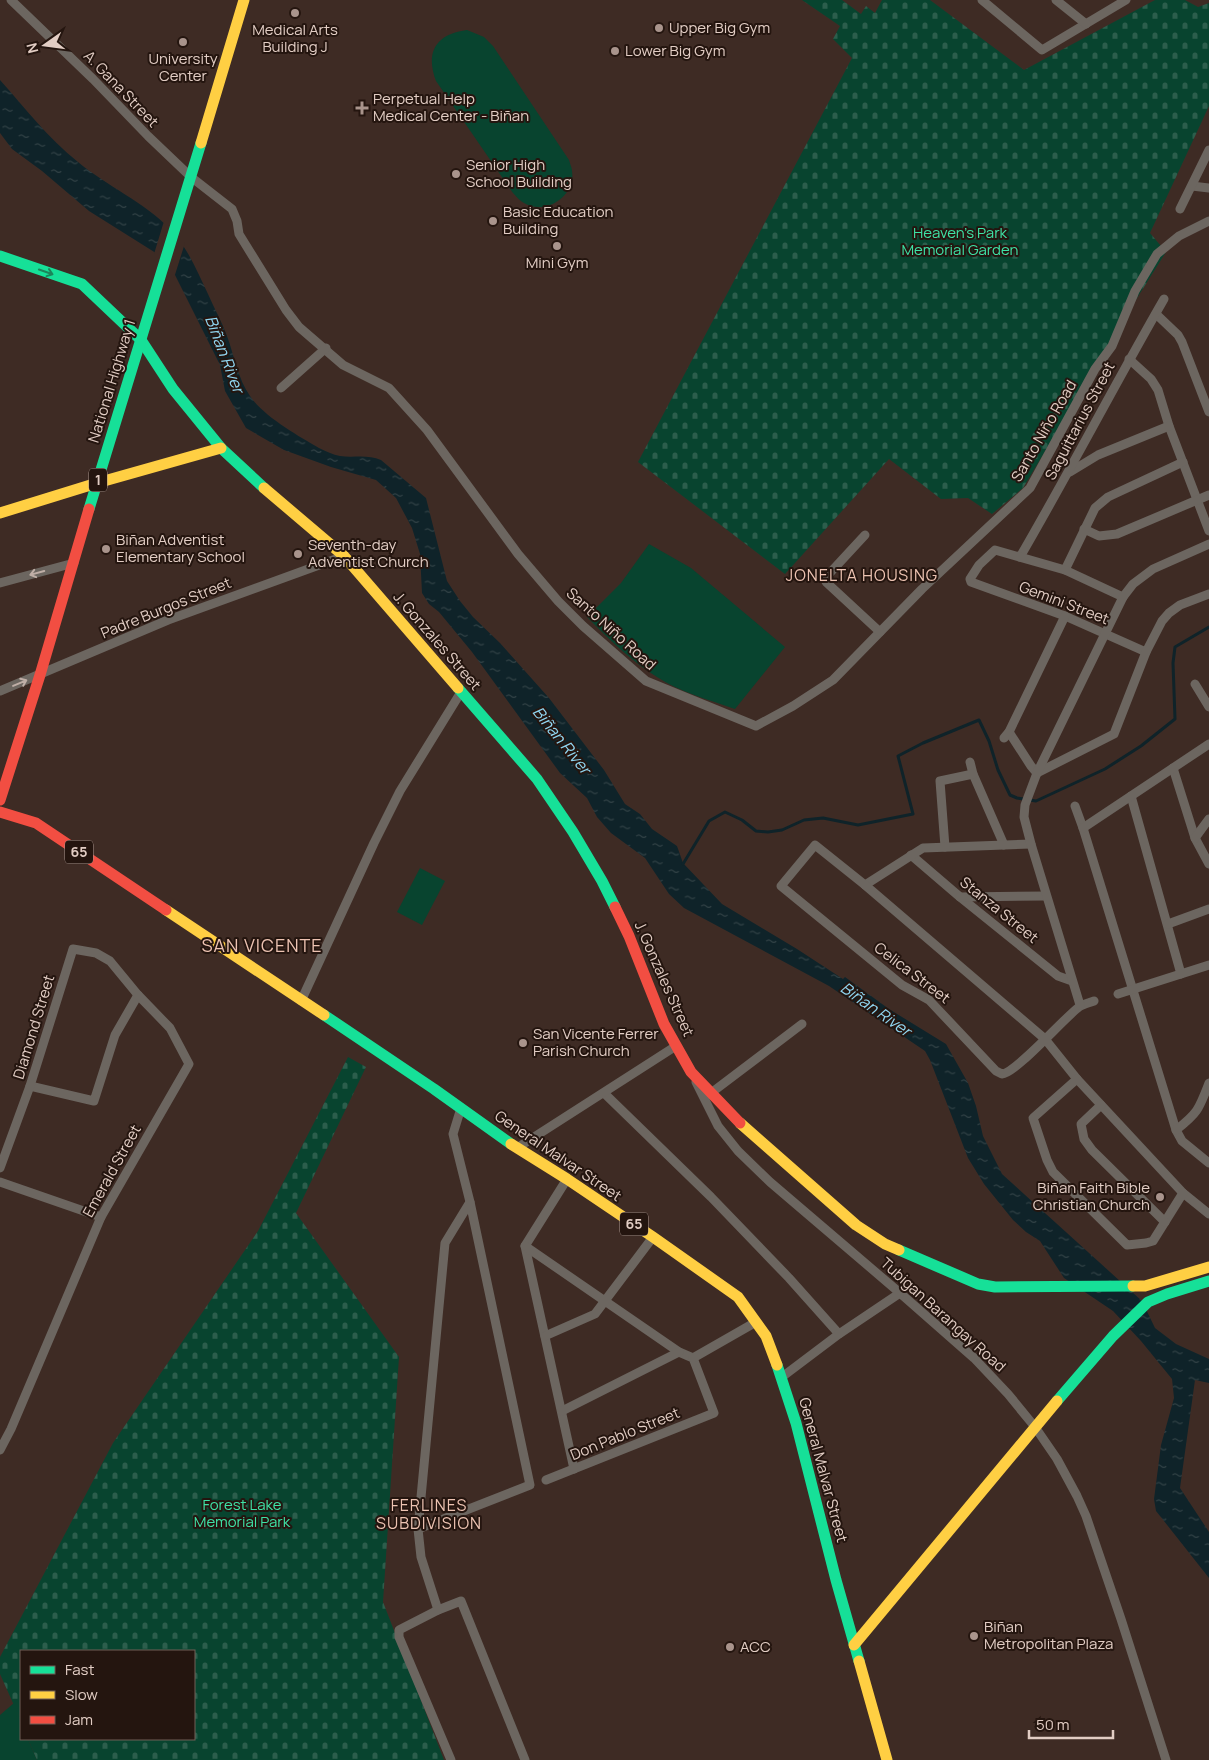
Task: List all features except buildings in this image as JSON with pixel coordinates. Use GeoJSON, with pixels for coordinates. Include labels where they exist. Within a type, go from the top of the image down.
{"type":"FeatureCollection","features":[{"type":"Feature","properties":{"kind":"main road","name":"National Highway 1"},"geometry":{"type":"LineString","coordinates":[[0,800],[40,675],[244,0]]}},
{"type":"Feature","properties":{"kind":"main road","name":"J. Gonzales Street"},"geometry":{"type":"LineString","coordinates":[[0,256],[82,284],[141,340],[173,389],[221,448],[274,497],[344,556],[537,779],[597,872],[629,936],[664,1024],[691,1072],[737,1120],[856,1225],[885,1244],[978,1284],[996,1287],[1145,1286],[1209,1267]]}},
{"type":"Feature","properties":{"kind":"main road"},"geometry":{"type":"LineString","coordinates":[[0,513],[221,448]]}},
{"type":"Feature","properties":{"kind":"main road","name":"General Malvar Street"},"geometry":{"type":"LineString","coordinates":[[0,812],[36,822],[461,1108],[517,1148],[653,1237],[738,1297],[766,1336],[782,1377],[796,1423],[836,1580],[887,1760]]}},
{"type":"Feature","properties":{"kind":"main road"},"geometry":{"type":"LineString","coordinates":[[854,1645],[1035,1426],[1113,1336],[1148,1302],[1209,1281]]}},
{"type":"Feature","properties":{"kind":"street","name":"A. Gana Street"},"geometry":{"type":"LineString","coordinates":[[11,0],[191,177]]}},
{"type":"Feature","properties":{"kind":"street"},"geometry":{"type":"LineString","coordinates":[[982,0],[1042,50],[1126,0]]}},
{"type":"Feature","properties":{"kind":"street"},"geometry":{"type":"LineString","coordinates":[[1056,0],[1086,24]]}},
{"type":"Feature","properties":{"kind":"street"},"geometry":{"type":"LineString","coordinates":[[1180,209],[1209,150]]}},
{"type":"Feature","properties":{"kind":"street","name":"Santo Niño Road"},"geometry":{"type":"LineString","coordinates":[[191,177],[232,209],[237,221],[239,234],[286,310],[299,327],[343,364],[389,388],[426,430],[518,554],[558,601],[583,626],[646,681],[756,726],[793,706],[833,680],[922,589],[1030,488],[1095,369],[1112,346],[1135,291],[1157,254],[1179,236],[1209,221]]}},
{"type":"Feature","properties":{"kind":"street"},"geometry":{"type":"LineString","coordinates":[[1192,186],[1209,188]]}},
{"type":"Feature","properties":{"kind":"street","name":"Saguittarius Street"},"geometry":{"type":"LineString","coordinates":[[1020,557],[1069,472],[1097,416],[1164,298]]}},
{"type":"Feature","properties":{"kind":"street"},"geometry":{"type":"LineString","coordinates":[[1156,314],[1178,335],[1182,342],[1209,412]]}},
{"type":"Feature","properties":{"kind":"street"},"geometry":{"type":"LineString","coordinates":[[281,388],[326,348]]}},
{"type":"Feature","properties":{"kind":"street"},"geometry":{"type":"LineString","coordinates":[[1129,359],[1151,379],[1158,390],[1169,426],[1209,531]]}},
{"type":"Feature","properties":{"kind":"street"},"geometry":{"type":"LineString","coordinates":[[1069,472],[1098,455],[1169,426]]}},
{"type":"Feature","properties":{"kind":"street"},"geometry":{"type":"LineString","coordinates":[[1065,570],[1095,508],[1108,497],[1183,462]]}},
{"type":"Feature","properties":{"kind":"street"},"geometry":{"type":"LineString","coordinates":[[1084,529],[1099,536],[1118,534],[1209,496]]}},
{"type":"Feature","properties":{"kind":"street"},"geometry":{"type":"LineString","coordinates":[[865,535],[828,575],[826,582],[880,632]]}},
{"type":"Feature","properties":{"kind":"street"},"geometry":{"type":"LineString","coordinates":[[1094,1001],[1080,1005],[1031,844],[1024,817],[1025,805],[1038,773],[1123,597],[1137,580],[1153,569],[1209,544]]}},
{"type":"Feature","properties":{"kind":"street","name":"Gemini Street"},"geometry":{"type":"LineString","coordinates":[[1020,557],[994,550],[970,576],[971,582],[1066,616],[1146,652]]}},
{"type":"Feature","properties":{"kind":"street","name":"Padre Burgos Street"},"geometry":{"type":"LineString","coordinates":[[0,692],[168,620],[344,556]]}},
{"type":"Feature","properties":{"kind":"street"},"geometry":{"type":"LineString","coordinates":[[1020,557],[1065,570],[1123,597]]}},
{"type":"Feature","properties":{"kind":"street"},"geometry":{"type":"LineString","coordinates":[[0,582],[74,563]]}},
{"type":"Feature","properties":{"kind":"street"},"geometry":{"type":"LineString","coordinates":[[1038,773],[1114,734],[1146,652],[1168,613],[1180,605],[1209,594]]}},
{"type":"Feature","properties":{"kind":"street"},"geometry":{"type":"LineString","coordinates":[[1038,773],[1007,735],[1066,616]]}},
{"type":"Feature","properties":{"kind":"street"},"geometry":{"type":"LineString","coordinates":[[1195,684],[1209,707]]}},
{"type":"Feature","properties":{"kind":"street"},"geometry":{"type":"LineString","coordinates":[[301,1001],[400,791],[461,692]]}},
{"type":"Feature","properties":{"kind":"street"},"geometry":{"type":"LineString","coordinates":[[1083,828],[1209,744]]}},
{"type":"Feature","properties":{"kind":"street"},"geometry":{"type":"LineString","coordinates":[[970,762],[973,774],[1004,845]]}},
{"type":"Feature","properties":{"kind":"street"},"geometry":{"type":"LineString","coordinates":[[1173,768],[1195,838],[1209,864]]}},
{"type":"Feature","properties":{"kind":"street"},"geometry":{"type":"LineString","coordinates":[[945,847],[940,781],[973,774]]}},
{"type":"Feature","properties":{"kind":"street"},"geometry":{"type":"LineString","coordinates":[[1131,796],[1181,974]]}},
{"type":"Feature","properties":{"kind":"street"},"geometry":{"type":"LineString","coordinates":[[1075,806],[1176,1130],[1182,1141],[1209,1163]]}},
{"type":"Feature","properties":{"kind":"street"},"geometry":{"type":"LineString","coordinates":[[1195,838],[1209,819]]}},
{"type":"Feature","properties":{"kind":"street"},"geometry":{"type":"LineString","coordinates":[[1031,844],[923,848],[865,885],[1045,1039],[1077,1079],[1183,1193],[1209,1214]]}},
{"type":"Feature","properties":{"kind":"street","name":"Celica Street"},"geometry":{"type":"LineString","coordinates":[[865,885],[815,845],[781,886],[902,985],[929,1000],[999,1073],[1005,1074],[1011,1071],[1080,1005]]}},
{"type":"Feature","properties":{"kind":"street","name":"Stanza Street"},"geometry":{"type":"LineString","coordinates":[[911,856],[1058,976],[1072,981]]}},
{"type":"Feature","properties":{"kind":"street"},"geometry":{"type":"LineString","coordinates":[[960,897],[1046,896]]}},
{"type":"Feature","properties":{"kind":"street"},"geometry":{"type":"LineString","coordinates":[[1168,924],[1209,909]]}},
{"type":"Feature","properties":{"kind":"street","name":"Emerald Street"},"geometry":{"type":"LineString","coordinates":[[0,1450],[11,1429],[101,1216],[189,1064],[170,1028],[138,995],[110,961],[96,953],[73,949]]}},
{"type":"Feature","properties":{"kind":"street","name":"Diamond Street"},"geometry":{"type":"LineString","coordinates":[[0,1168],[30,1086],[73,949]]}},
{"type":"Feature","properties":{"kind":"street"},"geometry":{"type":"LineString","coordinates":[[1118,994],[1209,966]]}},
{"type":"Feature","properties":{"kind":"street"},"geometry":{"type":"LineString","coordinates":[[30,1086],[94,1101],[115,1035],[138,995]]}},
{"type":"Feature","properties":{"kind":"street"},"geometry":{"type":"LineString","coordinates":[[711,1092],[802,1024]]}},
{"type":"Feature","properties":{"kind":"street"},"geometry":{"type":"LineString","coordinates":[[517,1148],[676,1046]]}},
{"type":"Feature","properties":{"kind":"street","name":"Tubigan Barangay Road"},"geometry":{"type":"LineString","coordinates":[[691,1072],[718,1126],[738,1151],[770,1182],[900,1292],[974,1358],[1035,1426],[1057,1460],[1086,1516],[1166,1760]]}},
{"type":"Feature","properties":{"kind":"street"},"geometry":{"type":"LineString","coordinates":[[1077,1079],[1033,1118],[1053,1172],[1128,1245],[1153,1241],[1183,1193]]}},
{"type":"Feature","properties":{"kind":"street"},"geometry":{"type":"LineString","coordinates":[[1176,1130],[1190,1120],[1198,1111],[1209,1083]]}},
{"type":"Feature","properties":{"kind":"street"},"geometry":{"type":"LineString","coordinates":[[604,1093],[711,1197],[789,1278],[839,1334]]}},
{"type":"Feature","properties":{"kind":"street"},"geometry":{"type":"LineString","coordinates":[[1101,1105],[1080,1124],[1084,1139],[1092,1150],[1165,1222]]}},
{"type":"Feature","properties":{"kind":"street"},"geometry":{"type":"LineString","coordinates":[[418,1529],[530,1485],[470,1202],[453,1134],[461,1108]]}},
{"type":"Feature","properties":{"kind":"street"},"geometry":{"type":"LineString","coordinates":[[567,1179],[525,1246],[574,1469]]}},
{"type":"Feature","properties":{"kind":"street"},"geometry":{"type":"LineString","coordinates":[[0,1182],[101,1216]]}},
{"type":"Feature","properties":{"kind":"street"},"geometry":{"type":"LineString","coordinates":[[438,1610],[421,1557],[418,1529],[445,1243],[470,1202]]}},
{"type":"Feature","properties":{"kind":"street"},"geometry":{"type":"LineString","coordinates":[[545,1336],[595,1314],[653,1237]]}},
{"type":"Feature","properties":{"kind":"street"},"geometry":{"type":"LineString","coordinates":[[525,1246],[679,1352],[693,1358],[756,1322]]}},
{"type":"Feature","properties":{"kind":"street"},"geometry":{"type":"LineString","coordinates":[[782,1377],[839,1334],[900,1292]]}},
{"type":"Feature","properties":{"kind":"street"},"geometry":{"type":"LineString","coordinates":[[562,1412],[679,1352]]}},
{"type":"Feature","properties":{"kind":"street","name":"Don Pablo Street"},"geometry":{"type":"LineString","coordinates":[[546,1480],[714,1413],[693,1358]]}},
{"type":"Feature","properties":{"kind":"street"},"geometry":{"type":"LineString","coordinates":[[451,1760],[399,1637],[399,1630],[438,1610],[461,1601],[524,1760]]}},
{"type":"Feature","properties":{"kind":"green space","name":"Heaven's Park Memorial Garden"},"geometry":{"type":"Polygon","coordinates":[[[802,0],[842,0],[861,14],[866,6],[875,13],[882,0],[930,0],[1024,70],[1155,0],[1185,0],[1198,7],[1209,3],[1209,106],[1150,233],[1166,252],[1023,488],[992,514],[968,498],[941,499],[889,459],[785,574],[638,462],[852,58],[833,39],[840,26],[802,0]]]}},
{"type":"Feature","properties":{"kind":"green space"},"geometry":{"type":"Polygon","coordinates":[[[467,30],[484,37],[493,46],[569,160],[572,180],[569,188],[564,196],[549,205],[541,207],[532,206],[524,203],[513,193],[436,81],[432,61],[436,46],[448,36],[467,30]]]}},
{"type":"Feature","properties":{"kind":"green space"},"geometry":{"type":"Polygon","coordinates":[[[649,544],[691,568],[785,647],[735,709],[685,691],[647,671],[629,657],[587,617],[621,583],[649,544]]]}},
{"type":"Feature","properties":{"kind":"green space"},"geometry":{"type":"Polygon","coordinates":[[[420,868],[445,881],[422,925],[397,912],[420,868]]]}},
{"type":"Feature","properties":{"kind":"green space","name":"Forest Lake Memorial Park"},"geometry":{"type":"Polygon","coordinates":[[[348,1057],[366,1067],[296,1213],[399,1357],[383,1602],[444,1760],[37,1760],[28,1740],[195,1740],[195,1650],[20,1650],[20,1719],[0,1674],[0,1657],[113,1443],[258,1231],[348,1057]]]}},
{"type":"Feature","properties":{"kind":"green space"},"geometry":{"type":"Polygon","coordinates":[[[14,1703],[20,1718],[20,1740],[28,1740],[37,1760],[0,1760],[0,1715],[14,1703]]]}},
{"type":"Feature","properties":{"kind":"water","name":"Biñan River"},"geometry":{"type":"Polygon","coordinates":[[[0,80],[37,123],[67,153],[89,171],[160,219],[176,236],[192,260],[223,326],[239,375],[250,396],[263,411],[291,432],[330,453],[340,456],[366,457],[381,460],[426,498],[447,581],[460,601],[549,698],[604,770],[625,804],[640,814],[652,829],[677,846],[683,863],[722,904],[843,979],[845,977],[889,1009],[946,1044],[968,1083],[983,1136],[1002,1174],[1142,1301],[1155,1328],[1176,1344],[1209,1359],[1209,1383],[1195,1380],[1180,1488],[1209,1532],[1209,1578],[1156,1511],[1154,1499],[1161,1445],[1174,1398],[1172,1379],[1113,1311],[1064,1278],[1040,1241],[1013,1220],[984,1184],[968,1158],[925,1051],[829,986],[684,908],[669,894],[645,858],[611,833],[597,817],[587,798],[560,773],[472,652],[439,612],[429,604],[422,593],[420,554],[412,528],[396,498],[376,480],[331,467],[284,450],[246,428],[225,391],[220,365],[173,271],[159,255],[89,211],[42,171],[12,149],[0,133],[0,80]]]}},
{"type":"Feature","properties":{"kind":"pier"},"geometry":{"type":"Polygon","coordinates":[[[164,221],[185,243],[174,278],[154,254],[164,221]]]}},
{"type":"Feature","properties":{"kind":"waterway"},"geometry":{"type":"LineString","coordinates":[[683,864],[709,821],[725,812],[742,820],[756,831],[768,832],[782,830],[804,820],[823,818],[858,825],[913,814],[898,756],[923,743],[979,720],[989,741],[998,770],[1010,795],[1036,801],[1105,769],[1141,746],[1175,719],[1173,663],[1175,647],[1209,627]]}},
{"type":"Feature","properties":{"kind":"traffic: fast"},"geometry":{"type":"LineString","coordinates":[[89,509],[201,143]]}},
{"type":"Feature","properties":{"kind":"traffic: fast"},"geometry":{"type":"LineString","coordinates":[[0,256],[82,284],[141,340],[173,389],[221,448],[264,488]]}},
{"type":"Feature","properties":{"kind":"traffic: fast"},"geometry":{"type":"LineString","coordinates":[[458,688],[537,779],[573,832],[615,907]]}},
{"type":"Feature","properties":{"kind":"traffic: fast"},"geometry":{"type":"LineString","coordinates":[[324,1015],[434,1089],[511,1144]]}},
{"type":"Feature","properties":{"kind":"traffic: fast"},"geometry":{"type":"LineString","coordinates":[[899,1250],[978,1284],[995,1287],[1133,1286]]}},
{"type":"Feature","properties":{"kind":"traffic: fast"},"geometry":{"type":"LineString","coordinates":[[1057,1401],[1113,1336],[1148,1302],[1209,1281]]}},
{"type":"Feature","properties":{"kind":"traffic: fast"},"geometry":{"type":"LineString","coordinates":[[777,1365],[796,1423],[836,1580],[859,1661]]}},
{"type":"Feature","properties":{"kind":"traffic: slow"},"geometry":{"type":"LineString","coordinates":[[201,143],[244,0]]}},
{"type":"Feature","properties":{"kind":"traffic: slow"},"geometry":{"type":"LineString","coordinates":[[0,513],[221,448]]}},
{"type":"Feature","properties":{"kind":"traffic: slow"},"geometry":{"type":"LineString","coordinates":[[264,488],[344,556],[458,688]]}},
{"type":"Feature","properties":{"kind":"traffic: slow"},"geometry":{"type":"LineString","coordinates":[[166,910],[324,1015]]}},
{"type":"Feature","properties":{"kind":"traffic: slow"},"geometry":{"type":"LineString","coordinates":[[740,1123],[856,1225],[885,1244],[899,1250]]}},
{"type":"Feature","properties":{"kind":"traffic: slow"},"geometry":{"type":"LineString","coordinates":[[511,1144],[567,1179],[738,1297],[766,1336],[777,1365]]}},
{"type":"Feature","properties":{"kind":"traffic: slow"},"geometry":{"type":"LineString","coordinates":[[1133,1286],[1145,1286],[1209,1267]]}},
{"type":"Feature","properties":{"kind":"traffic: slow"},"geometry":{"type":"LineString","coordinates":[[854,1645],[1057,1401]]}},
{"type":"Feature","properties":{"kind":"traffic: slow"},"geometry":{"type":"LineString","coordinates":[[859,1661],[887,1760]]}},
{"type":"Feature","properties":{"kind":"traffic: jam"},"geometry":{"type":"LineString","coordinates":[[0,800],[40,675],[89,509]]}},
{"type":"Feature","properties":{"kind":"traffic: jam"},"geometry":{"type":"LineString","coordinates":[[0,812],[36,823],[166,910]]}},
{"type":"Feature","properties":{"kind":"traffic: jam"},"geometry":{"type":"LineString","coordinates":[[615,907],[629,936],[664,1024],[691,1072],[740,1123]]}},
{"type":"Feature","properties":{"kind":"place","name":"Medical Arts Building J"},"geometry":{"type":"Point","coordinates":[295,13]}},
{"type":"Feature","properties":{"kind":"place","name":"Upper Big Gym"},"geometry":{"type":"Point","coordinates":[659,28]}},
{"type":"Feature","properties":{"kind":"place","name":"University Center"},"geometry":{"type":"Point","coordinates":[183,42]}},
{"type":"Feature","properties":{"kind":"place","name":"Lower Big Gym"},"geometry":{"type":"Point","coordinates":[615,51]}},
{"type":"Feature","properties":{"kind":"place","name":"Perpetual Help Medical Center - Biñan"},"geometry":{"type":"Point","coordinates":[362,108]}},
{"type":"Feature","properties":{"kind":"place","name":"Senior High School Building"},"geometry":{"type":"Point","coordinates":[456,174]}},
{"type":"Feature","properties":{"kind":"place","name":"Basic Education Building"},"geometry":{"type":"Point","coordinates":[493,221]}},
{"type":"Feature","properties":{"kind":"place","name":"Mini Gym"},"geometry":{"type":"Point","coordinates":[557,246]}},
{"type":"Feature","properties":{"kind":"place","name":"Biñan Adventist Elementary School"},"geometry":{"type":"Point","coordinates":[106,549]}},
{"type":"Feature","properties":{"kind":"place","name":"Seventh-day Adventist Church"},"geometry":{"type":"Point","coordinates":[298,554]}},
{"type":"Feature","properties":{"kind":"place","name":"San Vicente Ferrer Parish Church"},"geometry":{"type":"Point","coordinates":[523,1043]}},
{"type":"Feature","properties":{"kind":"place","name":"Biñan Faith Bible Christian Church"},"geometry":{"type":"Point","coordinates":[1160,1197]}},
{"type":"Feature","properties":{"kind":"place","name":"Biñan Metropolitan Plaza"},"geometry":{"type":"Point","coordinates":[974,1636]}},
{"type":"Feature","properties":{"kind":"place","name":"ACC"},"geometry":{"type":"Point","coordinates":[730,1647]}},
{"type":"Feature","properties":{"kind":"district","name":"JONELTA HOUSING"},"geometry":{"type":"Point","coordinates":[862,575]}},
{"type":"Feature","properties":{"kind":"district","name":"SAN VICENTE"},"geometry":{"type":"Point","coordinates":[262,946]}},
{"type":"Feature","properties":{"kind":"district","name":"FERLINES SUBDIVISION"},"geometry":{"type":"Point","coordinates":[429,1514]}}]}
